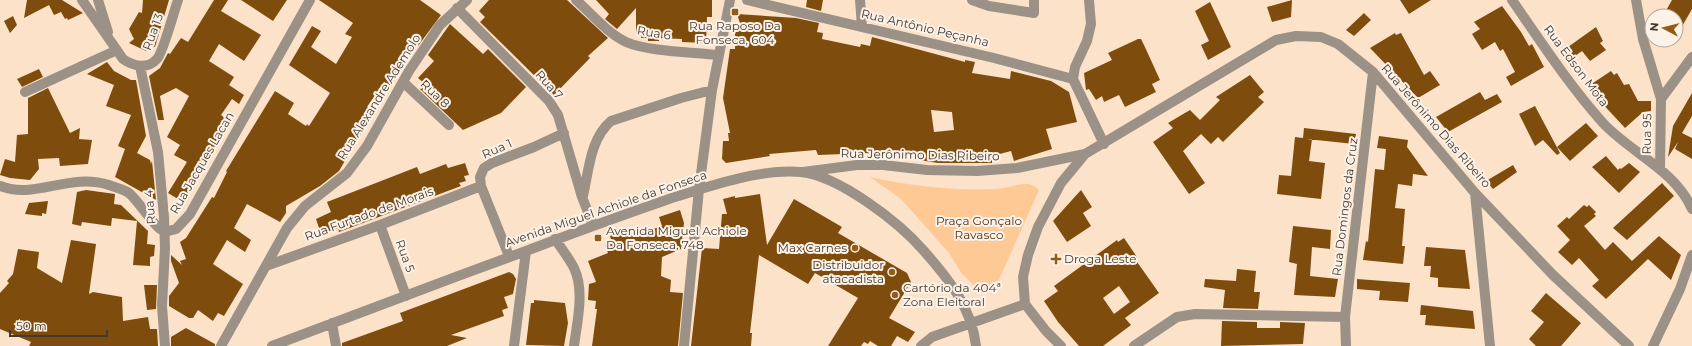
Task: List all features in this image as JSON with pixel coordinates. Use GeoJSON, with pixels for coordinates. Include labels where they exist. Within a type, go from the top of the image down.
{"type":"FeatureCollection","features":[{"type":"Feature","properties":{"kind":"street","name":"Rua 13"},"geometry":{"type":"LineString","coordinates":[[82,0],[123,59],[131,65],[140,66],[150,65],[158,58],[178,0]]}},
{"type":"Feature","properties":{"kind":"street","name":"Rua 13"},"geometry":{"type":"LineString","coordinates":[[98,0],[110,39]]}},
{"type":"Feature","properties":{"kind":"street","name":"Rua Jacques Lacan"},"geometry":{"type":"LineString","coordinates":[[165,232],[176,229],[190,214],[310,0]]}},
{"type":"Feature","properties":{"kind":"street","name":"Rua Alexandre Ademolo"},"geometry":{"type":"LineString","coordinates":[[221,346],[287,228],[305,206],[347,173],[367,146],[403,82],[440,25],[467,0]]}},
{"type":"Feature","properties":{"kind":"street","name":"Rua 6"},"geometry":{"type":"LineString","coordinates":[[576,0],[610,32],[626,42],[641,47],[718,54]]}},
{"type":"Feature","properties":{"kind":"street"},"geometry":{"type":"LineString","coordinates":[[684,346],[699,189],[712,90],[730,0]]}},
{"type":"Feature","properties":{"kind":"street","name":"Rua Antônio Peçanha"},"geometry":{"type":"LineString","coordinates":[[747,0],[1073,79]]}},
{"type":"Feature","properties":{"kind":"street"},"geometry":{"type":"LineString","coordinates":[[860,0],[862,27]]}},
{"type":"Feature","properties":{"kind":"street"},"geometry":{"type":"LineString","coordinates":[[972,0],[989,6],[1034,13],[1034,0]]}},
{"type":"Feature","properties":{"kind":"street"},"geometry":{"type":"LineString","coordinates":[[1089,0],[1091,24],[1087,41],[1075,67],[1073,79],[1104,144]]}},
{"type":"Feature","properties":{"kind":"street","name":"Rua Edson Mota"},"geometry":{"type":"LineString","coordinates":[[1512,0],[1578,94],[1616,137],[1670,178],[1688,200],[1692,209]]}},
{"type":"Feature","properties":{"kind":"street","name":"Rua 95"},"geometry":{"type":"LineString","coordinates":[[1636,0],[1644,39],[1661,99],[1660,169]]}},
{"type":"Feature","properties":{"kind":"street","name":"Rua 7"},"geometry":{"type":"LineString","coordinates":[[457,8],[549,101],[558,115],[582,198],[593,225]]}},
{"type":"Feature","properties":{"kind":"street","name":"Rua Jerônimo Dias Ribeiro"},"geometry":{"type":"LineString","coordinates":[[801,172],[831,167],[863,165],[883,165],[927,170],[977,171],[1017,168],[1085,154],[1276,40],[1296,36],[1321,38],[1338,44],[1373,72],[1475,193],[1553,275],[1629,346]]}},
{"type":"Feature","properties":{"kind":"street"},"geometry":{"type":"LineString","coordinates":[[26,92],[117,50]]}},
{"type":"Feature","properties":{"kind":"street","name":"Rua 95"},"geometry":{"type":"LineString","coordinates":[[1661,99],[1692,57]]}},
{"type":"Feature","properties":{"kind":"street","name":"Rua 4"},"geometry":{"type":"LineString","coordinates":[[140,66],[158,152],[165,232],[162,306],[166,346]]}},
{"type":"Feature","properties":{"kind":"street","name":"Rua Domingos da Cruz"},"geometry":{"type":"LineString","coordinates":[[1346,346],[1345,317],[1373,72]]}},
{"type":"Feature","properties":{"kind":"street","name":"Rua 8"},"geometry":{"type":"LineString","coordinates":[[403,82],[449,125]]}},
{"type":"Feature","properties":{"kind":"street"},"geometry":{"type":"LineString","coordinates":[[582,198],[595,141],[602,129],[611,121],[681,98],[712,90]]}},
{"type":"Feature","properties":{"kind":"street","name":"Rua 1"},"geometry":{"type":"LineString","coordinates":[[481,186],[480,176],[484,168],[492,163],[534,147],[564,133]]}},
{"type":"Feature","properties":{"kind":"street","name":"Rua Jerônimo Dias Ribeiro"},"geometry":{"type":"LineString","coordinates":[[1025,304],[1023,277],[1028,255],[1038,227],[1061,183],[1085,154]]}},
{"type":"Feature","properties":{"kind":"street","name":"Avenida Miguel Achiole da Fonseca"},"geometry":{"type":"LineString","coordinates":[[272,346],[593,225],[699,189],[760,174],[801,172],[846,189],[873,207],[916,242],[948,279],[962,301],[971,323],[976,346]]}},
{"type":"Feature","properties":{"kind":"street"},"geometry":{"type":"LineString","coordinates":[[0,186],[10,190],[25,191],[77,180],[105,184],[129,193],[150,220],[165,232]]}},
{"type":"Feature","properties":{"kind":"street"},"geometry":{"type":"LineString","coordinates":[[481,186],[509,256]]}},
{"type":"Feature","properties":{"kind":"street","name":"Rua Furtado de Morais"},"geometry":{"type":"LineString","coordinates":[[266,266],[380,225],[481,186]]}},
{"type":"Feature","properties":{"kind":"street"},"geometry":{"type":"LineString","coordinates":[[1475,193],[1490,346]]}},
{"type":"Feature","properties":{"kind":"street","name":"Rua 5"},"geometry":{"type":"LineString","coordinates":[[380,225],[406,296]]}},
{"type":"Feature","properties":{"kind":"street"},"geometry":{"type":"LineString","coordinates":[[555,239],[574,269],[578,287],[579,306],[574,346]]}},
{"type":"Feature","properties":{"kind":"street"},"geometry":{"type":"LineString","coordinates":[[514,346],[526,251]]}},
{"type":"Feature","properties":{"kind":"street"},"geometry":{"type":"LineString","coordinates":[[1653,346],[1680,289],[1692,254]]}},
{"type":"Feature","properties":{"kind":"street"},"geometry":{"type":"LineString","coordinates":[[921,346],[932,337],[1025,304],[1061,346]]}},
{"type":"Feature","properties":{"kind":"street"},"geometry":{"type":"LineString","coordinates":[[1134,346],[1177,317],[1195,314],[1345,317]]}},
{"type":"Feature","properties":{"kind":"street"},"geometry":{"type":"LineString","coordinates":[[332,323],[336,346]]}},
{"type":"Feature","properties":{"kind":"green space","name":"Praça Gonçalo Ravasco"},"geometry":{"type":"Polygon","coordinates":[[[870,177],[901,183],[948,188],[1001,189],[1030,184],[1039,190],[994,291],[982,293],[962,274],[949,253],[901,199],[870,177]]]}},
{"type":"Feature","properties":{"kind":"building"},"geometry":{"type":"Polygon","coordinates":[[[27,0],[62,0],[83,13],[68,20],[67,18],[65,19],[61,12],[54,15],[49,5],[24,18],[27,0]]]}},
{"type":"Feature","properties":{"kind":"building"},"geometry":{"type":"Polygon","coordinates":[[[143,0],[169,0],[155,47],[151,45],[146,51],[129,43],[134,39],[129,29],[139,12],[142,13],[143,0]]]}},
{"type":"Feature","properties":{"kind":"building"},"geometry":{"type":"Polygon","coordinates":[[[214,0],[228,0],[221,11],[261,35],[244,61],[219,44],[209,61],[234,77],[229,85],[244,95],[239,104],[232,99],[221,115],[229,121],[183,202],[168,193],[187,162],[174,155],[180,145],[167,137],[189,96],[176,88],[160,96],[164,120],[158,120],[149,76],[160,68],[168,53],[170,54],[181,38],[188,42],[214,0]]]}},
{"type":"Feature","properties":{"kind":"building"},"geometry":{"type":"Polygon","coordinates":[[[241,0],[287,0],[273,21],[241,0]]]}},
{"type":"Feature","properties":{"kind":"building"},"geometry":{"type":"Polygon","coordinates":[[[319,0],[420,0],[441,15],[418,46],[416,44],[390,86],[384,82],[367,107],[374,111],[339,171],[320,186],[286,206],[286,213],[280,222],[247,204],[234,228],[251,240],[245,252],[227,240],[213,264],[243,284],[224,316],[218,313],[213,321],[198,310],[193,318],[189,318],[169,306],[169,296],[179,283],[171,261],[171,255],[182,265],[180,261],[186,259],[180,242],[186,238],[212,197],[214,198],[227,172],[226,171],[275,91],[294,103],[288,114],[306,126],[307,124],[309,126],[330,93],[289,65],[312,26],[321,31],[311,47],[336,64],[352,37],[345,34],[353,23],[319,0]]]}},
{"type":"Feature","properties":{"kind":"building"},"geometry":{"type":"Polygon","coordinates":[[[489,0],[567,0],[608,38],[588,56],[590,58],[554,95],[480,22],[485,17],[479,11],[489,0]]]}},
{"type":"Feature","properties":{"kind":"building"},"geometry":{"type":"Polygon","coordinates":[[[596,0],[712,0],[712,17],[707,17],[706,43],[682,42],[682,39],[659,38],[659,41],[648,41],[648,38],[641,38],[642,34],[636,34],[636,8],[617,29],[605,19],[609,14],[596,0]]]}},
{"type":"Feature","properties":{"kind":"building"},"geometry":{"type":"Polygon","coordinates":[[[807,0],[823,0],[821,11],[806,7],[807,0]]]}},
{"type":"Feature","properties":{"kind":"building"},"geometry":{"type":"Polygon","coordinates":[[[1292,0],[1291,17],[1272,22],[1267,7],[1292,0]]]}},
{"type":"Feature","properties":{"kind":"building"},"geometry":{"type":"Polygon","coordinates":[[[1400,0],[1431,0],[1409,14],[1400,0]]]}},
{"type":"Feature","properties":{"kind":"building"},"geometry":{"type":"Polygon","coordinates":[[[1672,0],[1692,0],[1692,9],[1684,23],[1684,8],[1668,8],[1672,0]]]}},
{"type":"Feature","properties":{"kind":"building"},"geometry":{"type":"Polygon","coordinates":[[[1210,2],[1231,47],[1208,60],[1201,45],[1209,41],[1195,11],[1210,2]]]}},
{"type":"Feature","properties":{"kind":"building"},"geometry":{"type":"Polygon","coordinates":[[[1502,6],[1521,32],[1529,46],[1532,44],[1544,67],[1511,86],[1506,77],[1515,72],[1503,49],[1500,51],[1495,42],[1482,50],[1472,34],[1480,29],[1474,22],[1502,6]]]}},
{"type":"Feature","properties":{"kind":"building"},"geometry":{"type":"Polygon","coordinates":[[[1364,13],[1371,20],[1354,36],[1346,30],[1364,13]]]}},
{"type":"Feature","properties":{"kind":"building"},"geometry":{"type":"Polygon","coordinates":[[[737,14],[796,18],[819,23],[817,32],[823,33],[822,39],[860,47],[861,44],[870,46],[872,37],[965,62],[965,60],[975,62],[972,73],[1010,79],[1011,71],[1051,81],[1069,92],[1077,122],[1046,129],[1052,149],[1014,161],[1011,151],[992,156],[992,163],[938,163],[883,154],[844,152],[844,154],[818,155],[816,150],[769,154],[770,156],[726,163],[722,159],[723,141],[729,141],[728,133],[730,133],[723,98],[730,49],[735,49],[735,29],[742,29],[737,14]],[[931,110],[934,132],[954,130],[952,112],[931,110]]]}},
{"type":"Feature","properties":{"kind":"building"},"geometry":{"type":"Polygon","coordinates":[[[13,16],[17,25],[10,33],[4,21],[13,16]]]}},
{"type":"Feature","properties":{"kind":"building"},"geometry":{"type":"Polygon","coordinates":[[[450,24],[483,54],[488,49],[526,87],[501,113],[463,130],[420,89],[425,84],[418,78],[434,61],[428,55],[450,24]]]}},
{"type":"Feature","properties":{"kind":"building"},"geometry":{"type":"Polygon","coordinates":[[[1596,27],[1603,41],[1600,43],[1606,50],[1590,61],[1582,51],[1568,61],[1561,52],[1596,27]]]}},
{"type":"Feature","properties":{"kind":"building"},"geometry":{"type":"Polygon","coordinates":[[[1395,33],[1396,35],[1401,33],[1424,75],[1430,71],[1440,85],[1418,98],[1370,48],[1395,33]]]}},
{"type":"Feature","properties":{"kind":"building"},"geometry":{"type":"Polygon","coordinates":[[[1141,39],[1160,80],[1152,84],[1156,92],[1125,107],[1119,95],[1104,102],[1102,96],[1096,100],[1089,89],[1086,90],[1084,73],[1112,60],[1108,53],[1141,39]]]}},
{"type":"Feature","properties":{"kind":"building"},"geometry":{"type":"Polygon","coordinates":[[[107,62],[114,71],[131,80],[136,80],[146,136],[137,153],[150,160],[151,164],[152,161],[156,200],[115,177],[125,149],[118,146],[131,115],[106,106],[114,85],[87,74],[107,62]]]}},
{"type":"Feature","properties":{"kind":"building"},"geometry":{"type":"Polygon","coordinates":[[[39,69],[43,77],[22,87],[17,79],[39,69]]]}},
{"type":"Feature","properties":{"kind":"building"},"geometry":{"type":"Polygon","coordinates":[[[1611,71],[1614,75],[1617,73],[1624,85],[1629,84],[1638,101],[1651,101],[1651,111],[1643,112],[1625,128],[1587,87],[1611,71]]]}},
{"type":"Feature","properties":{"kind":"building"},"geometry":{"type":"Polygon","coordinates":[[[1250,75],[1264,92],[1258,97],[1264,102],[1223,142],[1218,137],[1211,144],[1201,134],[1183,151],[1205,183],[1189,194],[1153,142],[1173,128],[1168,123],[1190,110],[1200,120],[1220,100],[1216,97],[1250,75]]]}},
{"type":"Feature","properties":{"kind":"building"},"geometry":{"type":"Polygon","coordinates":[[[48,88],[70,133],[80,128],[79,139],[92,140],[88,164],[60,166],[59,158],[38,159],[39,169],[30,180],[10,178],[0,175],[5,159],[15,162],[17,135],[28,134],[28,98],[48,88]]]}},
{"type":"Feature","properties":{"kind":"building"},"geometry":{"type":"Polygon","coordinates":[[[1480,92],[1485,100],[1497,94],[1502,102],[1448,132],[1436,117],[1480,92]]]}},
{"type":"Feature","properties":{"kind":"building"},"geometry":{"type":"Polygon","coordinates":[[[1692,93],[1692,116],[1682,133],[1692,138],[1692,159],[1675,149],[1678,142],[1668,157],[1673,126],[1692,93]]]}},
{"type":"Feature","properties":{"kind":"building"},"geometry":{"type":"Polygon","coordinates":[[[1535,106],[1560,153],[1557,155],[1543,140],[1535,146],[1519,114],[1535,106]]]}},
{"type":"Feature","properties":{"kind":"building"},"geometry":{"type":"Polygon","coordinates":[[[1586,123],[1598,136],[1570,161],[1557,147],[1586,123]]]}},
{"type":"Feature","properties":{"kind":"building"},"geometry":{"type":"Polygon","coordinates":[[[1304,128],[1356,134],[1354,144],[1312,140],[1309,161],[1325,163],[1321,199],[1277,194],[1279,175],[1291,176],[1295,137],[1303,138],[1304,128]]]}},
{"type":"Feature","properties":{"kind":"building"},"geometry":{"type":"Polygon","coordinates":[[[1379,136],[1408,140],[1407,147],[1428,176],[1413,174],[1412,186],[1398,184],[1395,208],[1405,209],[1402,246],[1405,246],[1403,264],[1363,260],[1366,241],[1368,242],[1375,169],[1384,170],[1386,149],[1377,148],[1379,136]]]}},
{"type":"Feature","properties":{"kind":"building"},"geometry":{"type":"Polygon","coordinates":[[[1606,156],[1618,170],[1629,163],[1640,172],[1619,193],[1592,167],[1606,156]]]}},
{"type":"Feature","properties":{"kind":"building"},"geometry":{"type":"Polygon","coordinates":[[[465,163],[469,175],[464,176],[466,181],[459,183],[461,186],[339,232],[338,228],[321,234],[316,219],[331,212],[327,202],[417,167],[420,174],[446,164],[448,168],[465,163]]]}},
{"type":"Feature","properties":{"kind":"building"},"geometry":{"type":"Polygon","coordinates":[[[1513,165],[1517,172],[1493,189],[1486,181],[1513,165]]]}},
{"type":"Feature","properties":{"kind":"building"},"geometry":{"type":"Polygon","coordinates":[[[1662,183],[1674,196],[1627,240],[1613,228],[1662,183]]]}},
{"type":"Feature","properties":{"kind":"building"},"geometry":{"type":"Polygon","coordinates":[[[86,190],[115,194],[114,204],[121,205],[148,231],[147,244],[155,245],[154,256],[150,257],[150,266],[133,265],[137,221],[112,218],[111,226],[82,222],[81,226],[72,224],[77,192],[86,190]]]}},
{"type":"Feature","properties":{"kind":"building"},"geometry":{"type":"Polygon","coordinates":[[[1081,190],[1092,207],[1083,213],[1091,226],[1067,242],[1053,221],[1081,190]]]}},
{"type":"Feature","properties":{"kind":"building"},"geometry":{"type":"Polygon","coordinates":[[[760,194],[767,245],[794,199],[842,227],[838,233],[907,273],[911,282],[889,318],[915,332],[908,342],[897,336],[891,346],[878,346],[870,341],[868,344],[864,342],[861,346],[828,346],[858,298],[815,273],[808,284],[759,255],[750,333],[752,333],[751,346],[691,346],[702,248],[719,249],[722,214],[727,214],[723,199],[735,196],[735,198],[760,194]]]}},
{"type":"Feature","properties":{"kind":"building"},"geometry":{"type":"Polygon","coordinates":[[[48,201],[46,214],[42,213],[42,216],[25,214],[29,203],[48,201]]]}},
{"type":"Feature","properties":{"kind":"building"},"geometry":{"type":"Polygon","coordinates":[[[1584,205],[1587,207],[1589,205],[1596,212],[1594,214],[1596,216],[1584,226],[1605,250],[1613,242],[1632,261],[1659,236],[1681,255],[1671,280],[1648,259],[1606,299],[1592,286],[1599,280],[1579,258],[1572,265],[1558,252],[1570,240],[1557,226],[1567,217],[1569,219],[1584,205]]]}},
{"type":"Feature","properties":{"kind":"building"},"geometry":{"type":"Polygon","coordinates":[[[680,210],[684,223],[681,249],[662,257],[661,276],[671,280],[670,292],[683,293],[678,346],[592,346],[597,309],[595,309],[596,301],[588,300],[589,284],[596,282],[588,261],[608,253],[605,245],[612,243],[610,236],[630,228],[633,236],[662,226],[659,217],[680,210]]]}},
{"type":"Feature","properties":{"kind":"building"},"geometry":{"type":"Polygon","coordinates":[[[1293,226],[1331,230],[1330,249],[1312,247],[1310,276],[1338,279],[1335,297],[1294,295],[1297,264],[1289,262],[1293,226]]]}},
{"type":"Feature","properties":{"kind":"building"},"geometry":{"type":"Polygon","coordinates":[[[1124,238],[1137,257],[1135,259],[1159,293],[1125,318],[1131,325],[1103,346],[1079,346],[1058,322],[1044,301],[1058,291],[1054,286],[1117,240],[1118,242],[1124,238]],[[1119,286],[1103,298],[1114,314],[1130,302],[1119,286]]]}},
{"type":"Feature","properties":{"kind":"building"},"geometry":{"type":"Polygon","coordinates":[[[71,240],[96,244],[89,294],[93,292],[122,297],[123,321],[148,317],[150,329],[157,329],[158,346],[29,346],[31,342],[0,329],[0,293],[9,283],[7,281],[13,274],[18,249],[39,252],[37,268],[62,283],[71,240]]]}},
{"type":"Feature","properties":{"kind":"building"},"geometry":{"type":"Polygon","coordinates":[[[1426,247],[1465,250],[1470,289],[1438,287],[1438,278],[1430,277],[1431,266],[1424,266],[1426,247]]]}},
{"type":"Feature","properties":{"kind":"building"},"geometry":{"type":"Polygon","coordinates":[[[1237,269],[1256,271],[1254,292],[1260,292],[1258,309],[1223,308],[1225,290],[1204,287],[1205,279],[1236,281],[1237,269]]]}},
{"type":"Feature","properties":{"kind":"building"},"geometry":{"type":"Polygon","coordinates":[[[509,272],[513,274],[516,279],[513,294],[504,297],[508,308],[502,310],[504,316],[451,335],[467,338],[447,346],[342,346],[342,343],[403,321],[400,313],[509,272]]]}},
{"type":"Feature","properties":{"kind":"building"},"geometry":{"type":"Polygon","coordinates":[[[1357,279],[1410,283],[1408,302],[1379,300],[1380,291],[1357,289],[1357,279]]]}},
{"type":"Feature","properties":{"kind":"building"},"geometry":{"type":"Polygon","coordinates":[[[144,285],[157,285],[156,309],[147,310],[144,285]]]}},
{"type":"Feature","properties":{"kind":"building"},"geometry":{"type":"Polygon","coordinates":[[[1546,293],[1581,323],[1561,346],[1536,346],[1529,339],[1544,322],[1531,311],[1546,293]]]}},
{"type":"Feature","properties":{"kind":"building"},"geometry":{"type":"Polygon","coordinates":[[[534,300],[565,303],[568,323],[564,346],[526,345],[531,303],[534,303],[534,300]]]}},
{"type":"Feature","properties":{"kind":"building"},"geometry":{"type":"Polygon","coordinates":[[[1421,305],[1473,311],[1475,329],[1425,325],[1426,315],[1420,315],[1421,305]]]}},
{"type":"Feature","properties":{"kind":"building"},"geometry":{"type":"Polygon","coordinates":[[[1222,321],[1257,322],[1257,328],[1280,328],[1280,322],[1305,323],[1303,344],[1221,346],[1222,321]]]}},
{"type":"Feature","properties":{"kind":"building"},"geometry":{"type":"Polygon","coordinates":[[[186,328],[215,344],[215,346],[171,346],[171,337],[186,328]]]}},
{"type":"Feature","properties":{"kind":"place","name":"Rua Raposo Da Fonseca, 604"},"geometry":{"type":"Point","coordinates":[735,12]}},
{"type":"Feature","properties":{"kind":"place","name":"Avenida Miguel Achiole Da Fonseca, 748"},"geometry":{"type":"Point","coordinates":[598,238]}},
{"type":"Feature","properties":{"kind":"place","name":"Max Carnes"},"geometry":{"type":"Point","coordinates":[855,248]}},
{"type":"Feature","properties":{"kind":"place","name":"Droga Leste"},"geometry":{"type":"Point","coordinates":[1056,259]}},
{"type":"Feature","properties":{"kind":"place","name":"Distribuidor atacadista"},"geometry":{"type":"Point","coordinates":[892,272]}},
{"type":"Feature","properties":{"kind":"place","name":"Cartório da 404ª Zona Eleitoral"},"geometry":{"type":"Point","coordinates":[895,295]}}]}
